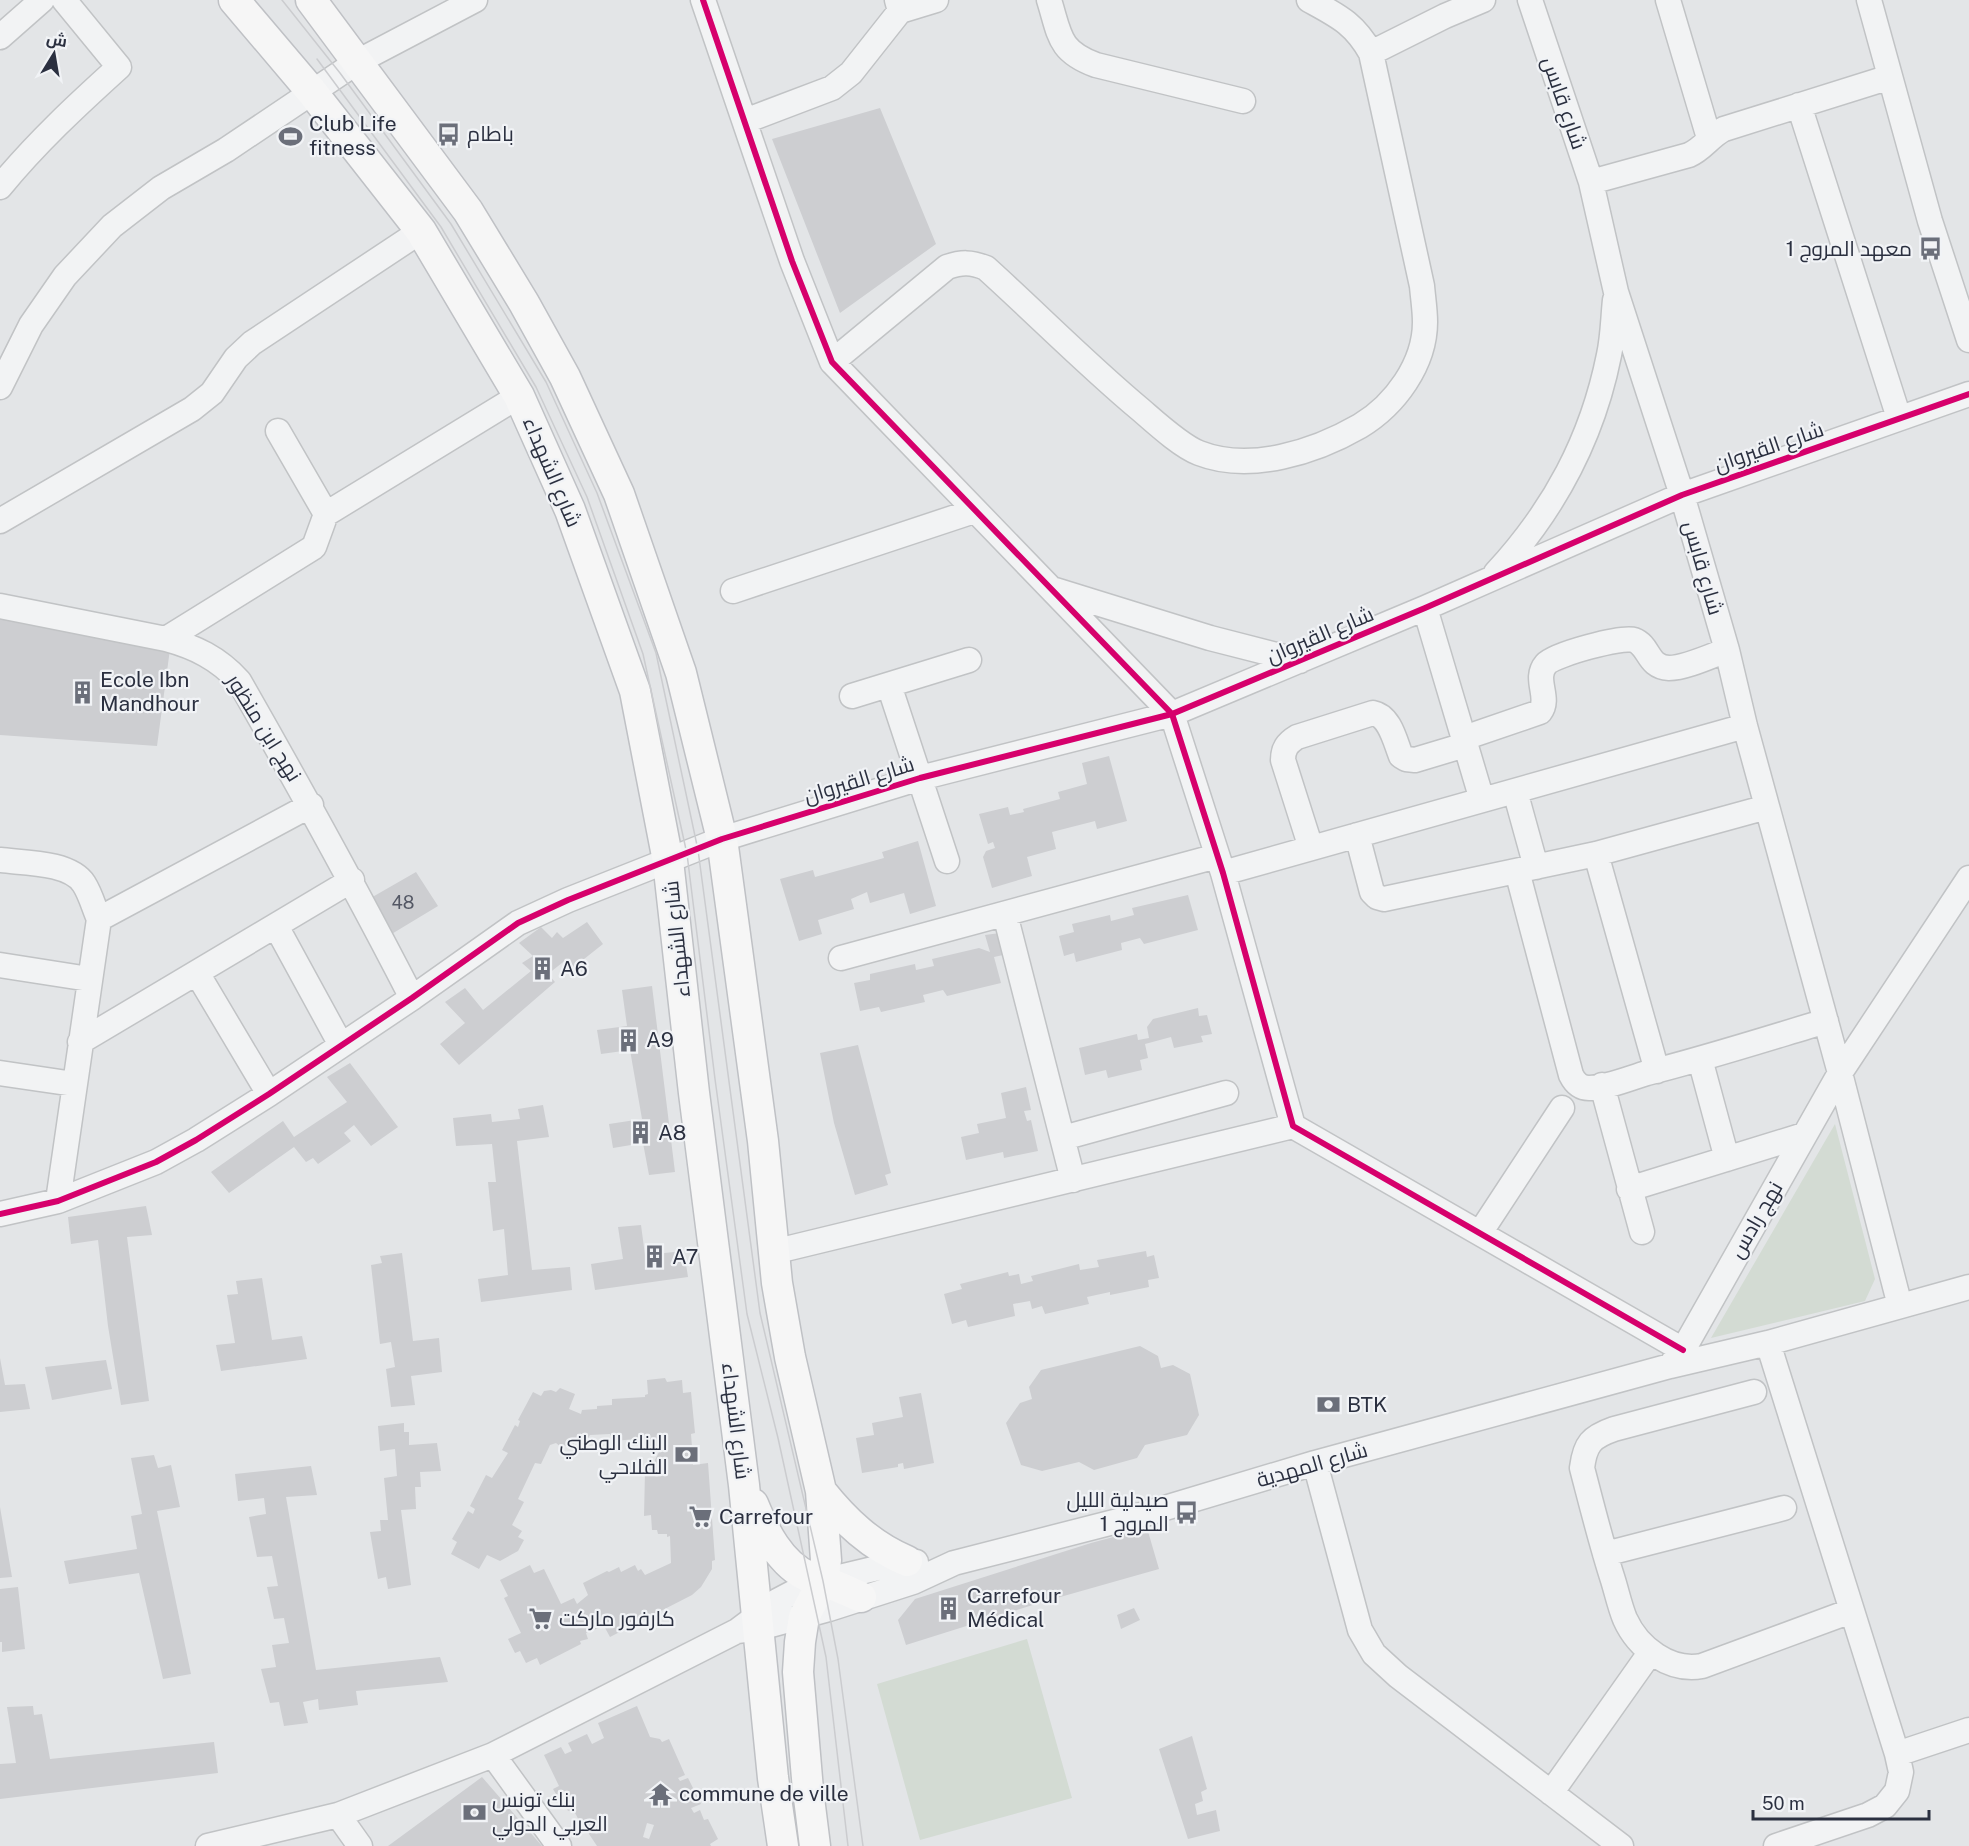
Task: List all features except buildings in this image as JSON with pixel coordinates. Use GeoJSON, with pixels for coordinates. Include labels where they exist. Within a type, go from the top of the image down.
{"type":"FeatureCollection","features":[{"type":"Feature","properties":{"kind":"main road","name":"شارع الشهداء"},"geometry":{"type":"LineString","coordinates":[[234,0],[312,92],[421,231],[519,396],[570,510],[635,691],[668,861],[744,1485],[751,1624],[783,1846]]}},
{"type":"Feature","properties":{"kind":"main road"},"geometry":{"type":"LineString","coordinates":[[311,0],[468,211],[524,303],[565,377],[619,494],[681,673],[722,839],[763,1141],[773,1252],[790,1358],[820,1491],[826,1544],[823,1581],[804,1617],[798,1672],[815,1846]]}},
{"type":"Feature","properties":{"kind":"main road"},"geometry":{"type":"LineString","coordinates":[[744,1485],[762,1527],[776,1548],[795,1568],[810,1578],[861,1597]]}},
{"type":"Feature","properties":{"kind":"main road"},"geometry":{"type":"LineString","coordinates":[[820,1491],[840,1515],[864,1536],[889,1554],[907,1561]]}},
{"type":"Feature","properties":{"kind":"street"},"geometry":{"type":"LineString","coordinates":[[0,37],[42,0]]}},
{"type":"Feature","properties":{"kind":"street"},"geometry":{"type":"LineString","coordinates":[[0,187],[63,117],[119,67],[64,0]]}},
{"type":"Feature","properties":{"kind":"street"},"geometry":{"type":"LineString","coordinates":[[2,376],[31,325],[65,276],[112,226],[161,188],[226,150],[357,62],[475,0]]}},
{"type":"Feature","properties":{"kind":"street"},"geometry":{"type":"LineString","coordinates":[[703,0],[792,261],[832,362],[1172,714],[1220,865],[1293,1126]]}},
{"type":"Feature","properties":{"kind":"street"},"geometry":{"type":"LineString","coordinates":[[745,121],[832,88],[851,73],[899,5],[936,0]]}},
{"type":"Feature","properties":{"kind":"street"},"geometry":{"type":"LineString","coordinates":[[1048,0],[1061,40],[1070,53],[1082,60],[1244,101]]}},
{"type":"Feature","properties":{"kind":"street"},"geometry":{"type":"LineString","coordinates":[[832,362],[947,267],[960,262],[973,263],[986,268],[1108,382],[1166,431],[1198,453],[1230,461],[1265,462],[1347,434],[1375,417],[1402,387],[1420,355],[1425,324],[1422,286],[1371,53],[1360,34],[1342,18],[1310,0]]}},
{"type":"Feature","properties":{"kind":"street"},"geometry":{"type":"LineString","coordinates":[[1371,53],[1444,16],[1483,0]]}},
{"type":"Feature","properties":{"kind":"street","name":"شارع قابس"},"geometry":{"type":"LineString","coordinates":[[1530,0],[1591,182],[1616,292],[1682,495],[1727,650],[1745,726],[1840,1073],[1900,1306]]}},
{"type":"Feature","properties":{"kind":"street"},"geometry":{"type":"LineString","coordinates":[[1668,0],[1709,138]]}},
{"type":"Feature","properties":{"kind":"street"},"geometry":{"type":"LineString","coordinates":[[1869,0],[1930,221],[1969,340]]}},
{"type":"Feature","properties":{"kind":"street"},"geometry":{"type":"LineString","coordinates":[[1591,182],[1689,155],[1724,129],[1890,77]]}},
{"type":"Feature","properties":{"kind":"street"},"geometry":{"type":"LineString","coordinates":[[1799,105],[1899,418]]}},
{"type":"Feature","properties":{"kind":"street"},"geometry":{"type":"LineString","coordinates":[[0,521],[192,410],[212,393],[236,358],[252,343],[421,231]]}},
{"type":"Feature","properties":{"kind":"street"},"geometry":{"type":"LineString","coordinates":[[1491,579],[1520,547],[1547,511],[1573,463],[1594,415],[1609,354],[1616,292]]}},
{"type":"Feature","properties":{"kind":"street","name":"شارع القيروان"},"geometry":{"type":"LineString","coordinates":[[0,1214],[58,1201],[156,1162],[196,1140],[412,998],[518,923],[568,900],[722,839],[920,778],[1172,714],[1425,608],[1682,495],[1969,394]]}},
{"type":"Feature","properties":{"kind":"street"},"geometry":{"type":"LineString","coordinates":[[166,639],[314,547],[326,514],[519,396]]}},
{"type":"Feature","properties":{"kind":"street"},"geometry":{"type":"LineString","coordinates":[[278,431],[326,514]]}},
{"type":"Feature","properties":{"kind":"street"},"geometry":{"type":"LineString","coordinates":[[733,591],[974,511]]}},
{"type":"Feature","properties":{"kind":"street"},"geometry":{"type":"LineString","coordinates":[[1051,589],[1210,638],[1300,661]]}},
{"type":"Feature","properties":{"kind":"street","name":"نهج ابن منظور"},"geometry":{"type":"LineString","coordinates":[[0,606],[166,639],[191,646],[226,667],[239,681],[311,806],[352,880],[412,998]]}},
{"type":"Feature","properties":{"kind":"street"},"geometry":{"type":"LineString","coordinates":[[1425,608],[1482,800]]}},
{"type":"Feature","properties":{"kind":"street"},"geometry":{"type":"LineString","coordinates":[[1311,848],[1283,760],[1283,753],[1290,741],[1296,737],[1373,713],[1379,714],[1386,721],[1401,756],[1414,760],[1540,712],[1545,703],[1540,679],[1542,672],[1546,664],[1560,655],[1626,639],[1639,643],[1655,663],[1670,668],[1727,650]]}},
{"type":"Feature","properties":{"kind":"street"},"geometry":{"type":"LineString","coordinates":[[852,696],[969,660]]}},
{"type":"Feature","properties":{"kind":"street"},"geometry":{"type":"LineString","coordinates":[[889,685],[947,861]]}},
{"type":"Feature","properties":{"kind":"street"},"geometry":{"type":"LineString","coordinates":[[841,958],[1005,914],[1220,865],[1311,848],[1745,726]]}},
{"type":"Feature","properties":{"kind":"street"},"geometry":{"type":"LineString","coordinates":[[1515,791],[1526,869],[1571,1076],[1575,1083],[1588,1088],[1602,1085],[1700,1059],[1826,1021]]}},
{"type":"Feature","properties":{"kind":"street"},"geometry":{"type":"LineString","coordinates":[[99,919],[311,806]]}},
{"type":"Feature","properties":{"kind":"street"},"geometry":{"type":"LineString","coordinates":[[1357,835],[1372,892],[1384,899],[1596,854],[1767,807]]}},
{"type":"Feature","properties":{"kind":"street"},"geometry":{"type":"LineString","coordinates":[[1596,854],[1656,1071]]}},
{"type":"Feature","properties":{"kind":"street"},"geometry":{"type":"LineString","coordinates":[[0,860],[62,868],[77,876],[90,895],[99,919],[58,1201]]}},
{"type":"Feature","properties":{"kind":"street","name":"نهج رادس"},"geometry":{"type":"LineString","coordinates":[[1676,1358],[1840,1073],[1969,878]]}},
{"type":"Feature","properties":{"kind":"street"},"geometry":{"type":"LineString","coordinates":[[80,1042],[352,880]]}},
{"type":"Feature","properties":{"kind":"street"},"geometry":{"type":"LineString","coordinates":[[1005,914],[1073,1180]]}},
{"type":"Feature","properties":{"kind":"street"},"geometry":{"type":"LineString","coordinates":[[276,926],[341,1045]]}},
{"type":"Feature","properties":{"kind":"street"},"geometry":{"type":"LineString","coordinates":[[0,965],[89,979]]}},
{"type":"Feature","properties":{"kind":"street"},"geometry":{"type":"LineString","coordinates":[[197,973],[269,1094]]}},
{"type":"Feature","properties":{"kind":"street"},"geometry":{"type":"LineString","coordinates":[[1700,1059],[1727,1160]]}},
{"type":"Feature","properties":{"kind":"street"},"geometry":{"type":"LineString","coordinates":[[0,1073],[74,1084]]}},
{"type":"Feature","properties":{"kind":"street"},"geometry":{"type":"LineString","coordinates":[[1602,1085],[1642,1232]]}},
{"type":"Feature","properties":{"kind":"street"},"geometry":{"type":"LineString","coordinates":[[1063,1138],[1226,1094]]}},
{"type":"Feature","properties":{"kind":"street"},"geometry":{"type":"LineString","coordinates":[[1480,1233],[1562,1108]]}},
{"type":"Feature","properties":{"kind":"street"},"geometry":{"type":"LineString","coordinates":[[773,1252],[1293,1126],[1480,1233],[1676,1358]]}},
{"type":"Feature","properties":{"kind":"street"},"geometry":{"type":"LineString","coordinates":[[1629,1189],[1804,1136]]}},
{"type":"Feature","properties":{"kind":"street","name":"شارع المهدية"},"geometry":{"type":"LineString","coordinates":[[954,1563],[1146,1514],[1676,1358],[1768,1343],[1969,1287]]}},
{"type":"Feature","properties":{"kind":"street"},"geometry":{"type":"LineString","coordinates":[[1768,1343],[1901,1772],[1897,1791],[1885,1806],[1868,1815],[1776,1846]]}},
{"type":"Feature","properties":{"kind":"street"},"geometry":{"type":"LineString","coordinates":[[1754,1392],[1614,1429],[1598,1435],[1589,1442],[1581,1468],[1626,1620],[1650,1653],[1674,1665],[1689,1669],[1851,1611]]}},
{"type":"Feature","properties":{"kind":"street"},"geometry":{"type":"LineString","coordinates":[[1315,1463],[1360,1630],[1374,1654],[1398,1676],[1621,1846]]}},
{"type":"Feature","properties":{"kind":"street"},"geometry":{"type":"LineString","coordinates":[[1605,1554],[1784,1508]]}},
{"type":"Feature","properties":{"kind":"street"},"geometry":{"type":"LineString","coordinates":[[208,1846],[338,1815],[493,1755],[751,1624],[777,1601],[823,1581],[907,1561],[954,1563]]}},
{"type":"Feature","properties":{"kind":"street"},"geometry":{"type":"LineString","coordinates":[[751,1624],[804,1617],[913,1582],[954,1563]]}},
{"type":"Feature","properties":{"kind":"street"},"geometry":{"type":"LineString","coordinates":[[1551,1793],[1650,1653]]}},
{"type":"Feature","properties":{"kind":"street"},"geometry":{"type":"LineString","coordinates":[[1897,1754],[1969,1730]]}},
{"type":"Feature","properties":{"kind":"street"},"geometry":{"type":"LineString","coordinates":[[493,1755],[559,1846]]}},
{"type":"Feature","properties":{"kind":"street"},"geometry":{"type":"LineString","coordinates":[[338,1815],[360,1846]]}},
{"type":"Feature","properties":{"kind":"shaded area"},"geometry":{"type":"Polygon","coordinates":[[[1835,1124],[1875,1279],[1865,1301],[1711,1338],[1835,1124]]]}},
{"type":"Feature","properties":{"kind":"shaded area"},"geometry":{"type":"Polygon","coordinates":[[[1027,1639],[1072,1798],[920,1840],[877,1684],[1027,1639]]]}},
{"type":"Feature","properties":{"kind":"tram line"},"geometry":{"type":"LineString","coordinates":[[282,0],[340,73],[451,224],[546,382],[597,493],[656,653],[698,850],[760,1313],[823,1581],[838,1659],[863,1846]]}},
{"type":"Feature","properties":{"kind":"tram line"},"geometry":{"type":"LineString","coordinates":[[317,59],[441,227],[536,387],[587,497],[643,654],[687,854],[747,1314],[778,1438],[826,1657],[848,1846]]}},
{"type":"Feature","properties":{"kind":"cycle path"},"geometry":{"type":"LineString","coordinates":[[703,0],[792,261],[832,362],[1172,714],[1223,873],[1293,1126],[1683,1350]]}},
{"type":"Feature","properties":{"kind":"cycle path"},"geometry":{"type":"LineString","coordinates":[[0,1214],[58,1201],[156,1162],[196,1140],[412,998],[518,923],[568,900],[722,839],[920,778],[1172,714],[1425,608],[1682,495],[1969,394]]}},
{"type":"Feature","properties":{"kind":"place","name":"باطام"},"geometry":{"type":"Point","coordinates":[449,134]}},
{"type":"Feature","properties":{"kind":"place","name":"Club Life fitness"},"geometry":{"type":"Point","coordinates":[291,136]}},
{"type":"Feature","properties":{"kind":"place","name":"معهد المروج 1"},"geometry":{"type":"Point","coordinates":[1930,249]}},
{"type":"Feature","properties":{"kind":"place","name":"Ecole Ibn Mandhour"},"geometry":{"type":"Point","coordinates":[82,692]}},
{"type":"Feature","properties":{"kind":"place","name":"A6"},"geometry":{"type":"Point","coordinates":[542,969]}},
{"type":"Feature","properties":{"kind":"place","name":"A9"},"geometry":{"type":"Point","coordinates":[628,1040]}},
{"type":"Feature","properties":{"kind":"place","name":"A8"},"geometry":{"type":"Point","coordinates":[640,1133]}},
{"type":"Feature","properties":{"kind":"place","name":"A7"},"geometry":{"type":"Point","coordinates":[654,1257]}},
{"type":"Feature","properties":{"kind":"place","name":"BTK"},"geometry":{"type":"Point","coordinates":[1329,1405]}},
{"type":"Feature","properties":{"kind":"place","name":"البنك الوطني الفلاحي"},"geometry":{"type":"Point","coordinates":[686,1455]}},
{"type":"Feature","properties":{"kind":"place","name":"صيدلية الليل المروج 1"},"geometry":{"type":"Point","coordinates":[1187,1512]}},
{"type":"Feature","properties":{"kind":"place","name":"Carrefour"},"geometry":{"type":"Point","coordinates":[701,1517]}},
{"type":"Feature","properties":{"kind":"place","name":"Carrefour Médical"},"geometry":{"type":"Point","coordinates":[949,1608]}},
{"type":"Feature","properties":{"kind":"place","name":"كارفور ماركت"},"geometry":{"type":"Point","coordinates":[541,1619]}},
{"type":"Feature","properties":{"kind":"place","name":"commune de ville"},"geometry":{"type":"Point","coordinates":[661,1794]}},
{"type":"Feature","properties":{"kind":"place","name":"بنك تونس العربي الدولي"},"geometry":{"type":"Point","coordinates":[474,1812]}}]}
